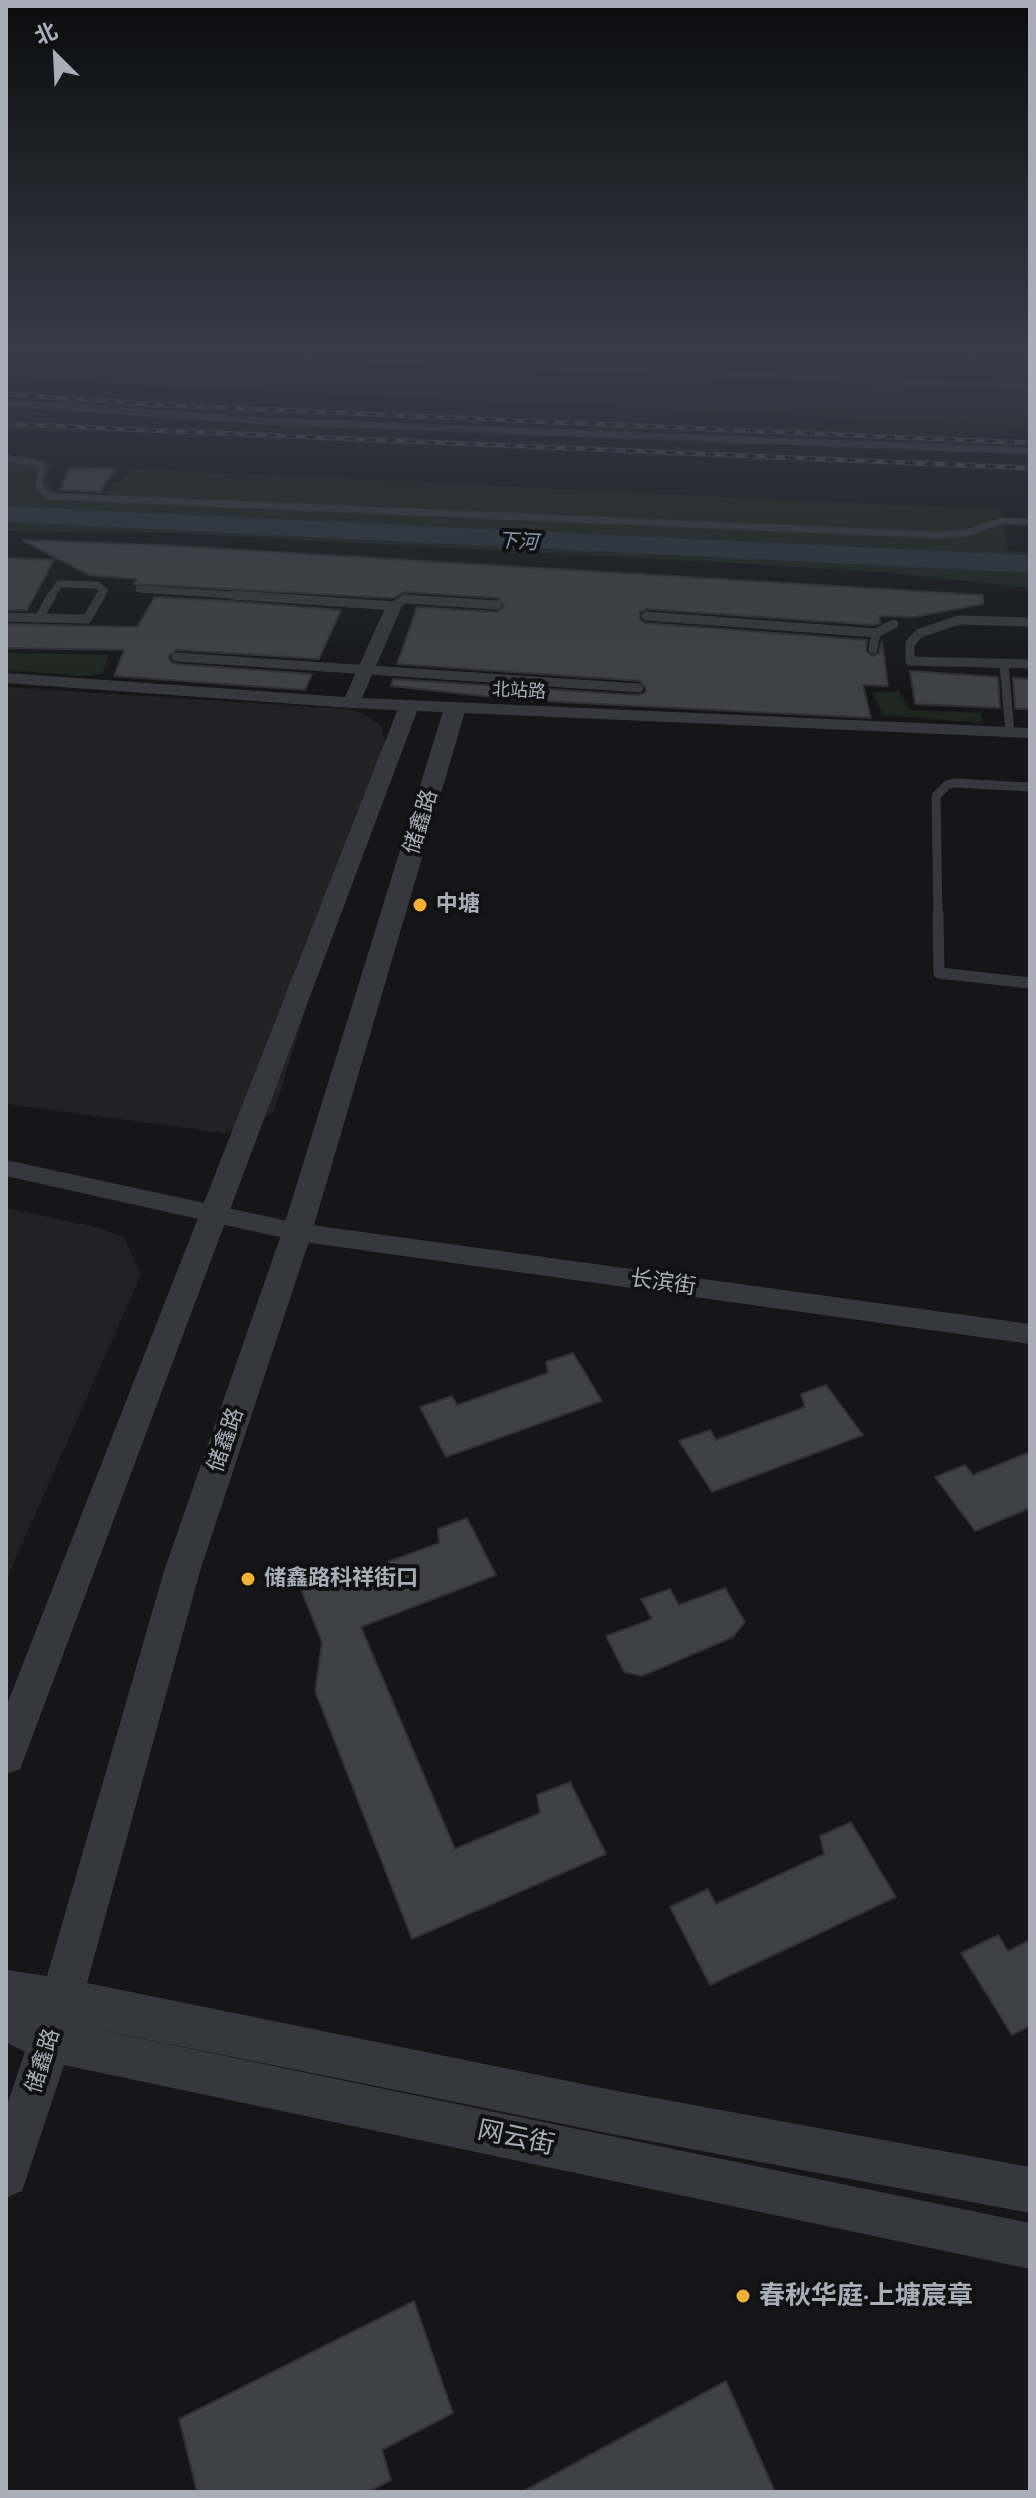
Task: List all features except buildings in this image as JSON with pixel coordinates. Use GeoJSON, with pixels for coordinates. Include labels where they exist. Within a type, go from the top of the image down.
{"type":"FeatureCollection","features":[{"type":"Feature","properties":{"kind":"street"},"geometry":{"type":"LineString","coordinates":[[351,703],[394,606]]}},
{"type":"Feature","properties":{"kind":"street","name":"北站路"},"geometry":{"type":"LineString","coordinates":[[6,678],[351,703],[1030,733]]}},
{"type":"Feature","properties":{"kind":"street"},"geometry":{"type":"LineString","coordinates":[[6,1756],[409,706]]}},
{"type":"Feature","properties":{"kind":"street","name":"储鑫路"},"geometry":{"type":"LineString","coordinates":[[6,2175],[50,2041],[182,1571],[297,1232],[455,708]]}},
{"type":"Feature","properties":{"kind":"street","name":"长滨街"},"geometry":{"type":"LineString","coordinates":[[6,1168],[297,1232],[1030,1334]]}},
{"type":"Feature","properties":{"kind":"street","name":"网云街"},"geometry":{"type":"LineString","coordinates":[[6,1991],[62,1999],[612,2112],[1030,2190]]}},
{"type":"Feature","properties":{"kind":"street","name":"网云街"},"geometry":{"type":"LineString","coordinates":[[6,2020],[50,2041],[1030,2246]]}},
{"type":"Feature","properties":{"kind":"lane"},"geometry":{"type":"LineString","coordinates":[[39,464],[42,464],[39,485],[47,496],[938,535],[966,533],[1001,521],[1030,522]]}},
{"type":"Feature","properties":{"kind":"lane"},"geometry":{"type":"LineString","coordinates":[[6,617],[39,618],[87,619],[104,591],[97,585],[59,584],[39,618]]}},
{"type":"Feature","properties":{"kind":"lane"},"geometry":{"type":"LineString","coordinates":[[139,589],[394,606],[405,599],[497,605]]}},
{"type":"Feature","properties":{"kind":"lane"},"geometry":{"type":"LineString","coordinates":[[646,616],[876,633],[894,624]]}},
{"type":"Feature","properties":{"kind":"lane"},"geometry":{"type":"LineString","coordinates":[[907,674],[910,643],[920,633],[941,624],[959,620],[1030,622]]}},
{"type":"Feature","properties":{"kind":"lane"},"geometry":{"type":"LineString","coordinates":[[873,649],[876,633]]}},
{"type":"Feature","properties":{"kind":"lane"},"geometry":{"type":"LineString","coordinates":[[176,657],[639,688]]}},
{"type":"Feature","properties":{"kind":"lane"},"geometry":{"type":"LineString","coordinates":[[910,661],[1030,664]]}},
{"type":"Feature","properties":{"kind":"lane"},"geometry":{"type":"LineString","coordinates":[[1004,664],[1010,733]]}},
{"type":"Feature","properties":{"kind":"lane"},"geometry":{"type":"LineString","coordinates":[[1030,787],[955,783],[947,785],[936,796],[939,973],[1030,983]]}},
{"type":"Feature","properties":{"kind":"shaded area"},"geometry":{"type":"Polygon","coordinates":[[[6,464],[24,464],[50,465],[46,478],[54,494],[106,496],[113,483],[121,482],[131,469],[1001,510],[1008,551],[1030,552],[1030,555],[6,506],[6,464]]]}},
{"type":"Feature","properties":{"kind":"shaded area"},"geometry":{"type":"Polygon","coordinates":[[[6,522],[1030,573],[1030,588],[892,573],[734,563],[153,532],[6,531],[6,522]]]}},
{"type":"Feature","properties":{"kind":"shaded area"},"geometry":{"type":"Polygon","coordinates":[[[6,653],[109,655],[102,674],[84,676],[6,670],[6,653]]]}},
{"type":"Feature","properties":{"kind":"shaded area"},"geometry":{"type":"Polygon","coordinates":[[[6,687],[349,709],[363,713],[381,725],[386,747],[274,1112],[225,1133],[6,1104],[6,687]]]}},
{"type":"Feature","properties":{"kind":"shaded area"},"geometry":{"type":"Polygon","coordinates":[[[899,691],[909,710],[981,713],[983,723],[883,715],[872,692],[899,691]]]}},
{"type":"Feature","properties":{"kind":"shaded area"},"geometry":{"type":"Polygon","coordinates":[[[6,1208],[100,1228],[124,1237],[141,1275],[6,1580],[6,1208]]]}},
{"type":"Feature","properties":{"kind":"water","name":"下河"},"geometry":{"type":"Polygon","coordinates":[[[6,506],[1030,555],[1030,573],[6,522],[6,506]]]}},
{"type":"Feature","properties":{"kind":"railway"},"geometry":{"type":"LineString","coordinates":[[927,464],[1030,468]]}},
{"type":"Feature","properties":{"kind":"place","name":"中塘"},"geometry":{"type":"Point","coordinates":[420,905]}},
{"type":"Feature","properties":{"kind":"place","name":"储鑫路科祥街口"},"geometry":{"type":"Point","coordinates":[248,1579]}},
{"type":"Feature","properties":{"kind":"place","name":"春秋华庭·上塘宸章"},"geometry":{"type":"Point","coordinates":[743,2296]}}]}
